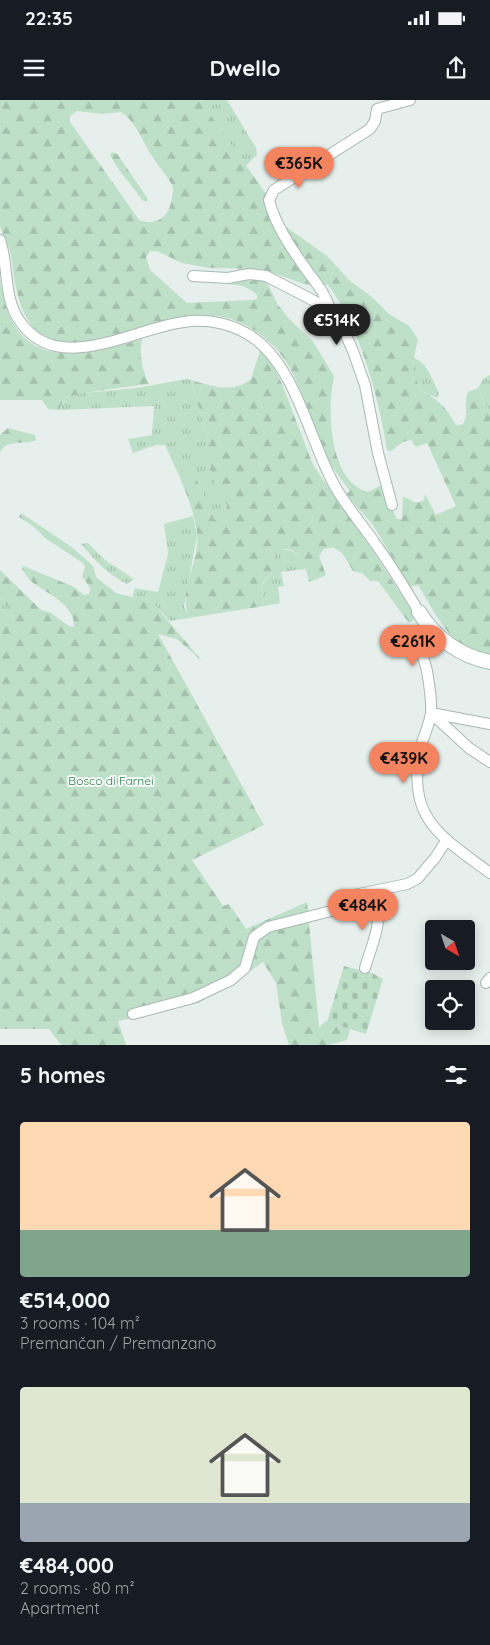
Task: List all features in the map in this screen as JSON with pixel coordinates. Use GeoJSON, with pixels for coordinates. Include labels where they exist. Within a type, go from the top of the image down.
{"type":"FeatureCollection","features":[{"type":"Feature","properties":{"kind":"street"},"geometry":{"type":"LineString","coordinates":[[392,505],[378,454],[365,385],[353,351],[340,322],[330,309],[322,290],[302,263],[272,211],[269,200],[274,190],[370,129],[375,120],[377,109],[410,100]]}},
{"type":"Feature","properties":{"kind":"street"},"geometry":{"type":"LineString","coordinates":[[0,240],[4,250],[7,286],[15,312],[29,332],[53,346],[87,347],[183,322],[202,321],[221,323],[238,329],[268,350],[279,363],[291,387],[321,458],[338,491],[397,576],[428,627],[448,644],[466,654],[490,662]]}},
{"type":"Feature","properties":{"kind":"street"},"geometry":{"type":"LineString","coordinates":[[193,276],[228,278],[249,274],[266,276],[330,309]]}},
{"type":"Feature","properties":{"kind":"street"},"geometry":{"type":"LineString","coordinates":[[428,627],[421,644],[427,672],[431,713],[420,749],[416,784],[425,816],[446,841],[490,873]]}},
{"type":"Feature","properties":{"kind":"street"},"geometry":{"type":"LineString","coordinates":[[431,713],[490,724]]}},
{"type":"Feature","properties":{"kind":"street"},"geometry":{"type":"LineString","coordinates":[[431,713],[469,748],[490,762]]}},
{"type":"Feature","properties":{"kind":"street"},"geometry":{"type":"LineString","coordinates":[[133,1014],[193,998],[231,980],[245,968],[254,937],[268,927],[323,914],[335,910],[354,895],[372,893],[407,884],[417,879],[436,858],[446,841]]}},
{"type":"Feature","properties":{"kind":"street"},"geometry":{"type":"LineString","coordinates":[[365,968],[380,920],[379,906],[372,893]]}},
{"type":"Feature","properties":{"kind":"green space"},"geometry":{"type":"Polygon","coordinates":[[[0,100],[200,100],[271,201],[278,221],[327,256],[349,280],[372,297],[389,314],[409,326],[418,339],[414,371],[421,391],[442,405],[456,425],[461,425],[466,415],[468,392],[478,388],[490,414],[490,658],[475,653],[454,638],[439,620],[418,585],[410,587],[373,525],[346,494],[350,491],[328,460],[319,442],[291,370],[281,354],[267,340],[238,321],[202,315],[178,318],[99,340],[77,343],[51,340],[39,333],[30,323],[19,298],[10,252],[0,225],[0,100]],[[77,111],[70,116],[70,122],[139,220],[152,222],[162,218],[169,209],[173,186],[131,121],[121,112],[102,114],[77,111]],[[150,251],[146,257],[150,270],[187,303],[257,299],[257,295],[247,288],[227,284],[226,281],[266,280],[278,305],[290,320],[312,340],[334,376],[331,406],[333,442],[345,474],[355,485],[368,492],[380,486],[387,489],[390,505],[397,519],[402,519],[403,497],[417,502],[424,500],[425,494],[436,515],[456,506],[427,443],[416,447],[411,440],[403,442],[391,451],[387,450],[379,408],[359,342],[350,321],[328,285],[316,283],[307,285],[262,269],[209,268],[182,263],[157,251],[150,251]]]}},
{"type":"Feature","properties":{"kind":"green space"},"geometry":{"type":"Polygon","coordinates":[[[227,100],[256,148],[257,155],[245,166],[202,105],[201,101],[227,100]]]}},
{"type":"Feature","properties":{"kind":"green space"},"geometry":{"type":"Polygon","coordinates":[[[113,152],[118,155],[148,199],[146,202],[142,200],[117,166],[110,154],[113,152]]]}},
{"type":"Feature","properties":{"kind":"green space"},"geometry":{"type":"Polygon","coordinates":[[[0,278],[6,308],[17,329],[31,343],[49,351],[69,353],[92,352],[142,339],[142,362],[149,384],[69,397],[63,400],[59,410],[48,409],[42,400],[0,400],[0,278]]]}},
{"type":"Feature","properties":{"kind":"green space"},"geometry":{"type":"Polygon","coordinates":[[[260,351],[273,365],[282,384],[313,465],[371,548],[416,618],[409,623],[378,581],[370,581],[362,573],[353,571],[343,554],[333,547],[324,549],[319,556],[326,575],[315,580],[306,562],[295,552],[283,549],[277,552],[270,574],[261,586],[264,606],[189,618],[186,608],[186,597],[197,545],[197,534],[192,510],[177,471],[181,470],[194,477],[199,484],[214,519],[220,523],[224,521],[227,505],[217,488],[208,464],[208,440],[191,380],[222,387],[244,384],[251,379],[260,351]]]}},
{"type":"Feature","properties":{"kind":"green space"},"geometry":{"type":"Polygon","coordinates":[[[414,358],[423,363],[429,372],[439,393],[437,398],[421,391],[414,377],[414,358]]]}},
{"type":"Feature","properties":{"kind":"green space"},"geometry":{"type":"Polygon","coordinates":[[[490,375],[490,414],[478,388],[483,379],[490,375]]]}},
{"type":"Feature","properties":{"kind":"green space"},"geometry":{"type":"Polygon","coordinates":[[[187,379],[191,380],[208,440],[208,464],[227,505],[225,521],[220,523],[214,520],[199,484],[181,470],[177,471],[165,445],[156,445],[133,453],[128,439],[152,435],[154,406],[59,410],[64,399],[74,394],[136,388],[187,379]]]}},
{"type":"Feature","properties":{"kind":"green space"},"geometry":{"type":"Polygon","coordinates":[[[8,428],[35,435],[36,440],[7,445],[0,452],[0,435],[8,428]]]}},
{"type":"Feature","properties":{"kind":"green space","name":"Bosco di Farnei"},"geometry":{"type":"Polygon","coordinates":[[[21,513],[73,548],[93,566],[96,577],[116,593],[153,603],[202,661],[177,639],[158,634],[264,825],[192,860],[223,906],[229,904],[246,929],[307,902],[319,1027],[326,1021],[350,1029],[347,1040],[329,1045],[289,1045],[282,1023],[276,983],[263,962],[229,986],[198,1003],[118,1021],[126,1045],[61,1045],[49,1029],[0,1029],[0,626],[7,626],[13,621],[12,612],[0,596],[0,570],[41,610],[51,613],[69,626],[74,627],[70,612],[65,606],[31,581],[22,569],[23,566],[72,586],[84,595],[89,594],[90,588],[82,576],[85,567],[83,563],[45,538],[33,526],[19,517],[21,513]]]}},
{"type":"Feature","properties":{"kind":"green space"},"geometry":{"type":"Polygon","coordinates":[[[193,516],[197,536],[184,606],[189,618],[170,621],[153,603],[132,598],[135,588],[158,592],[168,554],[164,524],[193,516]]]}},
{"type":"Feature","properties":{"kind":"green space"},"geometry":{"type":"Polygon","coordinates":[[[88,543],[105,560],[134,579],[127,584],[108,571],[81,544],[88,543]]]}},
{"type":"Feature","properties":{"kind":"green space"},"geometry":{"type":"Polygon","coordinates":[[[280,549],[292,551],[302,558],[310,568],[315,580],[309,582],[306,569],[281,572],[284,586],[278,587],[280,603],[264,606],[261,586],[270,575],[275,553],[280,549]]]}},
{"type":"Feature","properties":{"kind":"green space"},"geometry":{"type":"Polygon","coordinates":[[[0,596],[12,612],[13,622],[7,626],[0,626],[0,596]]]}},
{"type":"Feature","properties":{"kind":"green space"},"geometry":{"type":"Polygon","coordinates":[[[344,966],[372,973],[383,979],[366,1034],[327,1022],[344,966]]]}}]}
